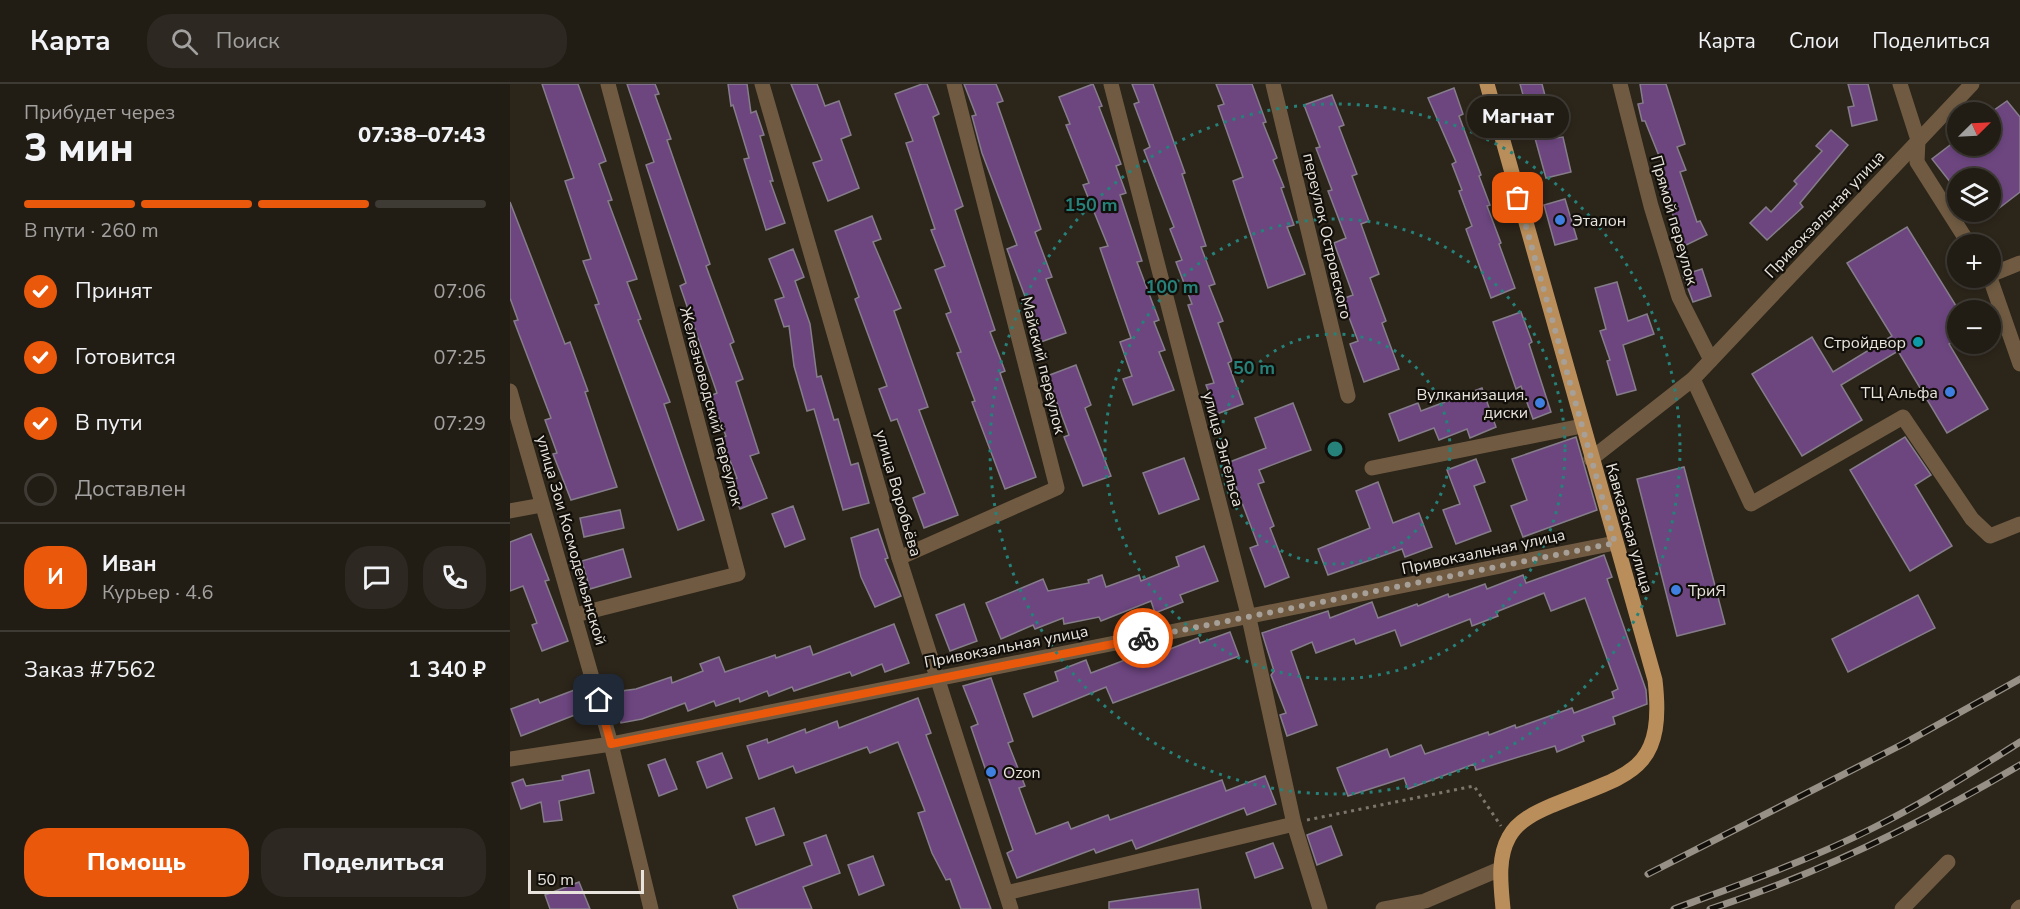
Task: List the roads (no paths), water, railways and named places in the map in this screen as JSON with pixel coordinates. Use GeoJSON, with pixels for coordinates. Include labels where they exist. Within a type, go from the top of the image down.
{"type":"FeatureCollection","features":[{"type":"Feature","properties":{"kind":"main road","name":"Кавказская улица"},"geometry":{"type":"LineString","coordinates":[[1487,84],[1655,680],[1658,706],[1656,730],[1650,749],[1637,767],[1543,809],[1522,821],[1508,837],[1500,869]]}},
{"type":"Feature","properties":{"kind":"main road"},"geometry":{"type":"LineString","coordinates":[[1500,869],[1503,909]]}},
{"type":"Feature","properties":{"kind":"street","name":"Железноводский переулок"},"geometry":{"type":"LineString","coordinates":[[574,615],[738,574],[608,84]]}},
{"type":"Feature","properties":{"kind":"street","name":"улица Воробьёва"},"geometry":{"type":"LineString","coordinates":[[762,84],[899,558],[1011,909]]}},
{"type":"Feature","properties":{"kind":"street","name":"Майский переулок"},"geometry":{"type":"LineString","coordinates":[[899,558],[1057,488],[954,84]]}},
{"type":"Feature","properties":{"kind":"street","name":"улица Энгельса"},"geometry":{"type":"LineString","coordinates":[[1111,84],[1249,618],[1294,824],[1320,909]]}},
{"type":"Feature","properties":{"kind":"street","name":"переулок Островского"},"geometry":{"type":"LineString","coordinates":[[1273,84],[1348,396]]}},
{"type":"Feature","properties":{"kind":"street","name":"Прямой переулок"},"geometry":{"type":"LineString","coordinates":[[1620,84],[1651,206],[1679,297],[1711,360]]}},
{"type":"Feature","properties":{"kind":"street"},"geometry":{"type":"LineString","coordinates":[[1900,84],[1918,140],[1917,162],[1963,234]]}},
{"type":"Feature","properties":{"kind":"street","name":"Привокзальная улица"},"geometry":{"type":"LineString","coordinates":[[1591,459],[1692,379],[1972,84]]}},
{"type":"Feature","properties":{"kind":"street"},"geometry":{"type":"LineString","coordinates":[[2001,271],[2020,263]]}},
{"type":"Feature","properties":{"kind":"street"},"geometry":{"type":"LineString","coordinates":[[1994,288],[2020,364]]}},
{"type":"Feature","properties":{"kind":"street"},"geometry":{"type":"LineString","coordinates":[[1692,379],[1751,504],[1903,417],[1972,519],[1990,536],[2020,524]]}},
{"type":"Feature","properties":{"kind":"street","name":"улица Зои Космодемьянской"},"geometry":{"type":"LineString","coordinates":[[510,392],[611,744],[651,909]]}},
{"type":"Feature","properties":{"kind":"street"},"geometry":{"type":"LineString","coordinates":[[1372,468],[1582,426]]}},
{"type":"Feature","properties":{"kind":"street"},"geometry":{"type":"LineString","coordinates":[[510,512],[542,505]]}},
{"type":"Feature","properties":{"kind":"street","name":"Привокзальная улица"},"geometry":{"type":"LineString","coordinates":[[510,759],[611,744],[1615,543]]}},
{"type":"Feature","properties":{"kind":"street"},"geometry":{"type":"LineString","coordinates":[[1006,893],[1294,824]]}},
{"type":"Feature","properties":{"kind":"street"},"geometry":{"type":"LineString","coordinates":[[1902,909],[1948,862]]}},
{"type":"Feature","properties":{"kind":"street"},"geometry":{"type":"LineString","coordinates":[[1383,909],[1425,901],[1500,869]]}},
{"type":"Feature","properties":{"kind":"railway"},"geometry":{"type":"LineString","coordinates":[[1648,874],[1903,744],[2020,679]]}},
{"type":"Feature","properties":{"kind":"railway"},"geometry":{"type":"LineString","coordinates":[[1674,909],[1849,840],[1929,798],[2020,742]]}},
{"type":"Feature","properties":{"kind":"railway"},"geometry":{"type":"LineString","coordinates":[[1710,909],[1791,880],[1869,846],[1946,807],[2020,765]]}},
{"type":"Feature","properties":{"kind":"place","name":"Магнат"},"geometry":{"type":"Point","coordinates":[1518,198]}},
{"type":"Feature","properties":{"kind":"place","name":"Эталон"},"geometry":{"type":"Point","coordinates":[1560,220]}},
{"type":"Feature","properties":{"kind":"place","name":"Стройдвор"},"geometry":{"type":"Point","coordinates":[1918,342]}},
{"type":"Feature","properties":{"kind":"place","name":"ТЦ Альфа"},"geometry":{"type":"Point","coordinates":[1950,392]}},
{"type":"Feature","properties":{"kind":"place","name":"Вулканизация. диски"},"geometry":{"type":"Point","coordinates":[1540,403]}},
{"type":"Feature","properties":{"kind":"place","name":"ТриЯ"},"geometry":{"type":"Point","coordinates":[1676,590]}},
{"type":"Feature","properties":{"kind":"place","name":"Ozon"},"geometry":{"type":"Point","coordinates":[991,772]}}]}
